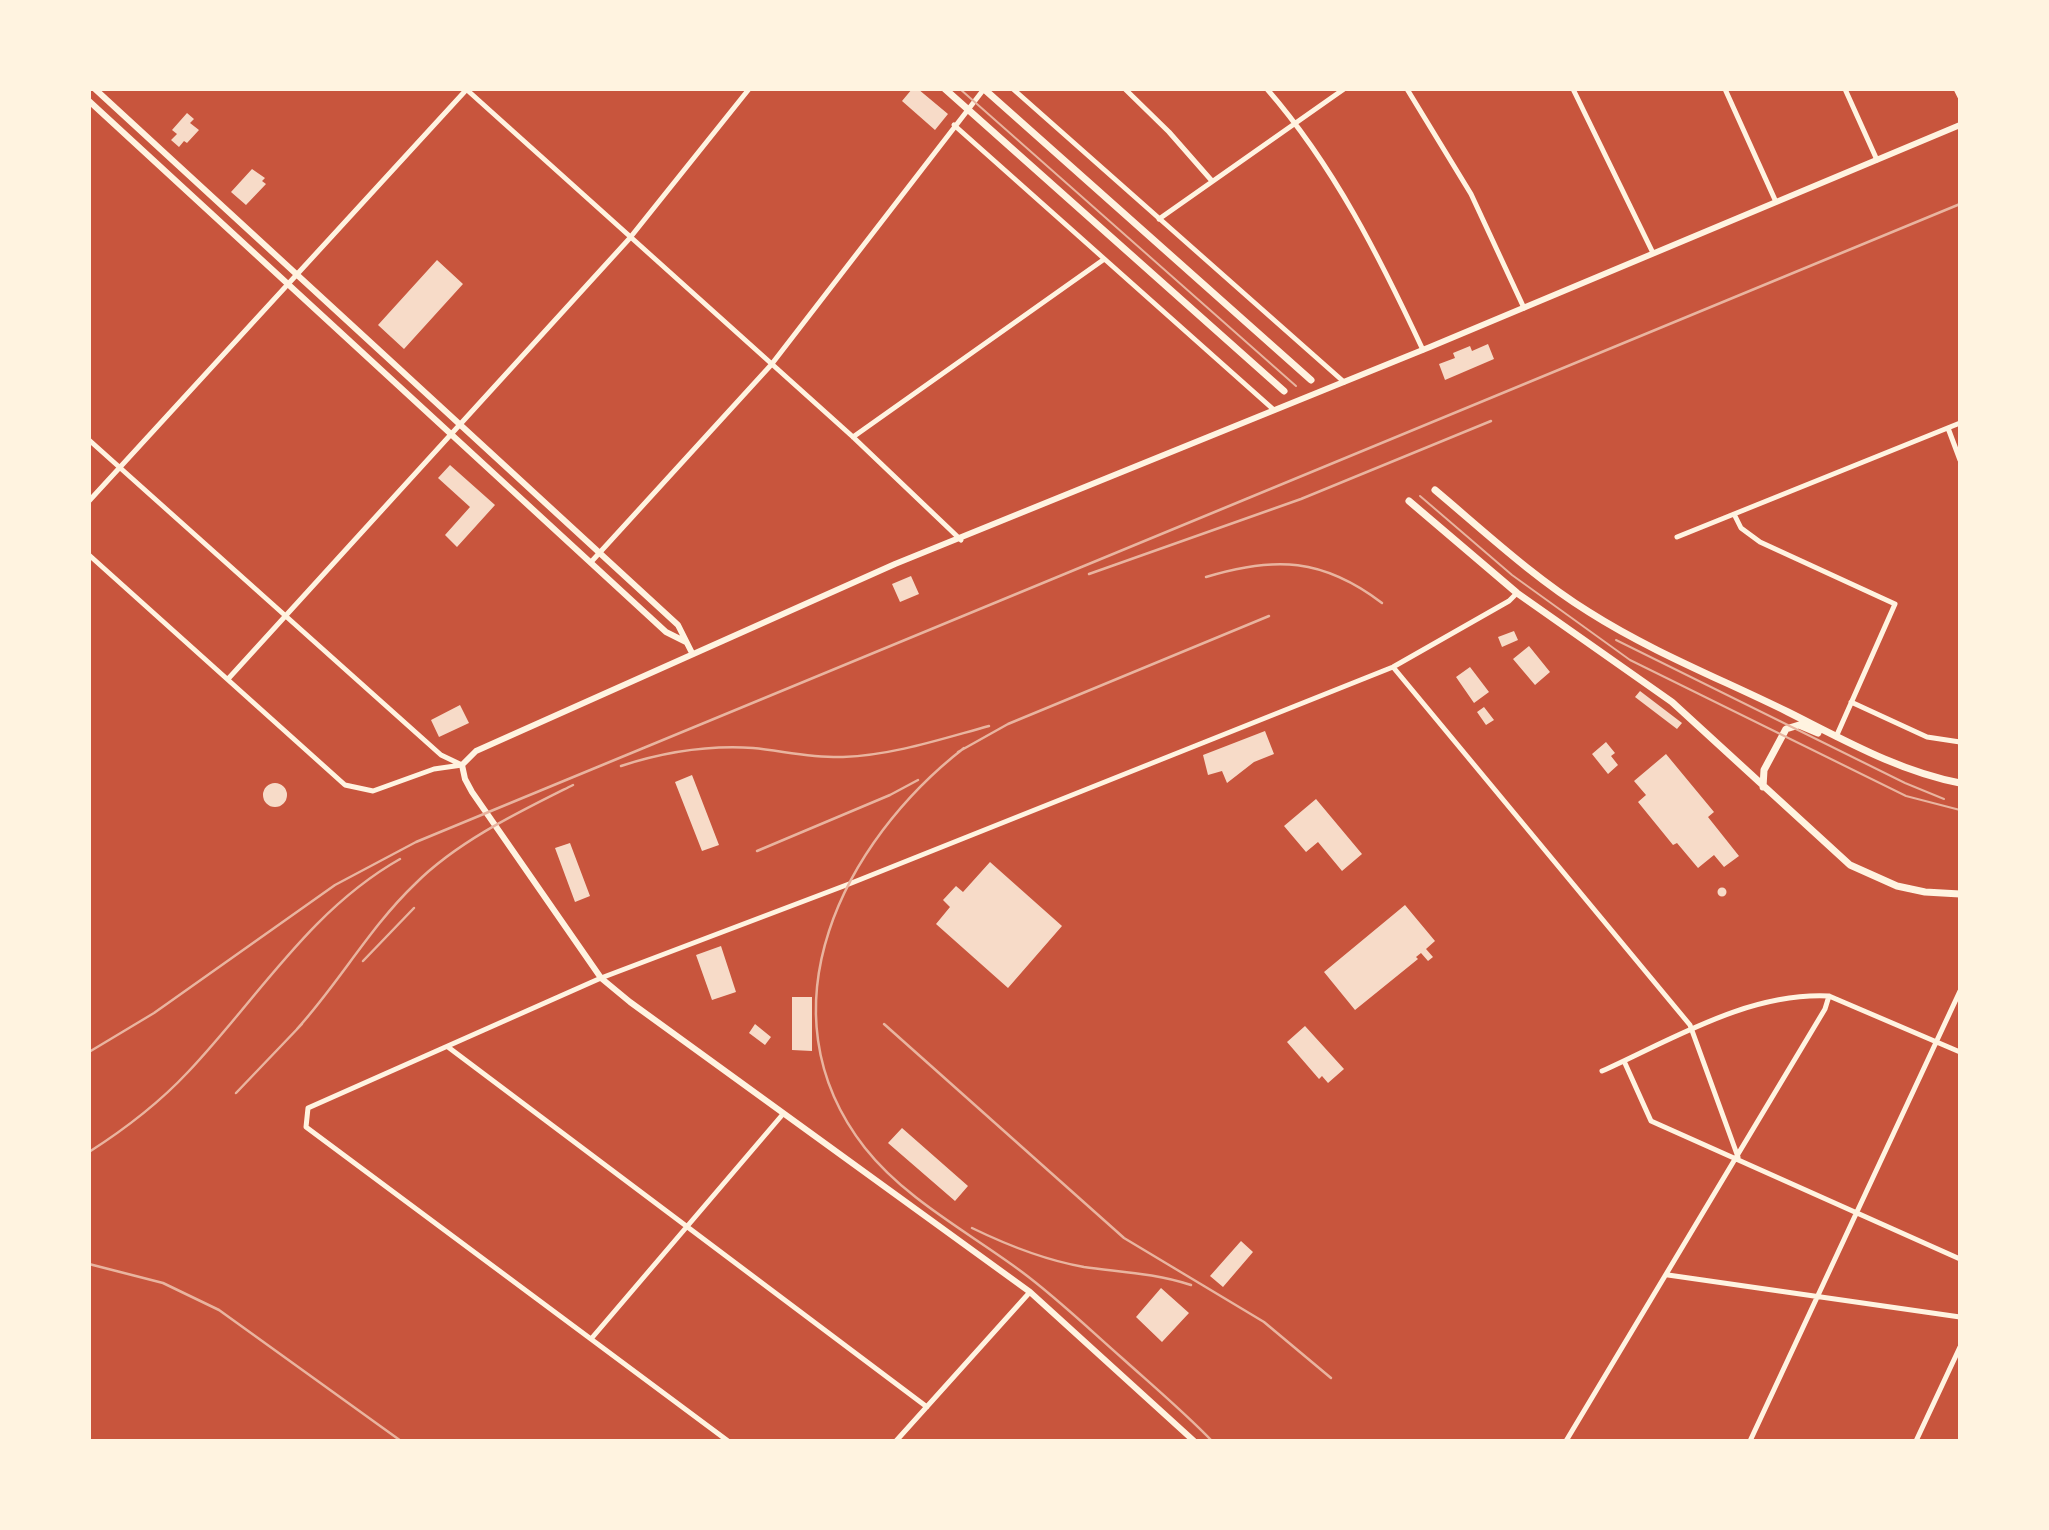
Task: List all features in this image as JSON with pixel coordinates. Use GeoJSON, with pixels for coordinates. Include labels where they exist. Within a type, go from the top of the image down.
{"type":"FeatureCollection","features":[{"type":"Feature","properties":{"kind":"main road"},"geometry":{"type":"LineString","coordinates":[[945,89],[1284,391]]}},
{"type":"Feature","properties":{"kind":"main road"},"geometry":{"type":"LineString","coordinates":[[984,89],[1311,380]]}},
{"type":"Feature","properties":{"kind":"main road"},"geometry":{"type":"LineString","coordinates":[[1435,490],[1500,547],[1556,590],[1651,648],[1836,737],[1928,775],[1960,783]]}},
{"type":"Feature","properties":{"kind":"main road"},"geometry":{"type":"LineString","coordinates":[[1409,501],[1517,593],[1672,702],[1800,823],[1850,865],[1864,874],[1921,892],[1960,894]]}},
{"type":"Feature","properties":{"kind":"main road"},"geometry":{"type":"LineString","coordinates":[[1763,787],[1764,770],[1788,728],[1799,725],[1836,737]]}},
{"type":"Feature","properties":{"kind":"street"},"geometry":{"type":"LineString","coordinates":[[89,95],[95,89],[600,552],[678,625],[692,653]]}},
{"type":"Feature","properties":{"kind":"street"},"geometry":{"type":"LineString","coordinates":[[89,501],[466,89],[629,239],[853,437],[961,540]]}},
{"type":"Feature","properties":{"kind":"street"},"geometry":{"type":"LineString","coordinates":[[228,679],[629,239],[749,89]]}},
{"type":"Feature","properties":{"kind":"street"},"geometry":{"type":"LineString","coordinates":[[592,561],[771,365],[984,89]]}},
{"type":"Feature","properties":{"kind":"street"},"geometry":{"type":"LineString","coordinates":[[1013,89],[1344,383]]}},
{"type":"Feature","properties":{"kind":"street"},"geometry":{"type":"LineString","coordinates":[[1125,89],[1169,132],[1212,181]]}},
{"type":"Feature","properties":{"kind":"street"},"geometry":{"type":"LineString","coordinates":[[1267,89],[1295,122],[1339,189],[1377,255],[1423,350]]}},
{"type":"Feature","properties":{"kind":"street"},"geometry":{"type":"LineString","coordinates":[[1159,219],[1344,89]]}},
{"type":"Feature","properties":{"kind":"street"},"geometry":{"type":"LineString","coordinates":[[1407,89],[1471,194],[1524,308]]}},
{"type":"Feature","properties":{"kind":"street"},"geometry":{"type":"LineString","coordinates":[[1573,89],[1653,253]]}},
{"type":"Feature","properties":{"kind":"street"},"geometry":{"type":"LineString","coordinates":[[1725,89],[1776,202]]}},
{"type":"Feature","properties":{"kind":"street"},"geometry":{"type":"LineString","coordinates":[[1845,89],[1877,160]]}},
{"type":"Feature","properties":{"kind":"street"},"geometry":{"type":"LineString","coordinates":[[1956,89],[1960,97]]}},
{"type":"Feature","properties":{"kind":"street"},"geometry":{"type":"LineString","coordinates":[[89,101],[592,561],[666,632],[686,642]]}},
{"type":"Feature","properties":{"kind":"street"},"geometry":{"type":"LineString","coordinates":[[954,125],[1275,410]]}},
{"type":"Feature","properties":{"kind":"street"},"geometry":{"type":"LineString","coordinates":[[89,555],[337,780],[355,789],[373,791],[434,769],[463,765],[476,751],[895,564],[961,540],[1344,383],[1960,125]]}},
{"type":"Feature","properties":{"kind":"street"},"geometry":{"type":"LineString","coordinates":[[853,437],[1103,260]]}},
{"type":"Feature","properties":{"kind":"street"},"geometry":{"type":"LineString","coordinates":[[1677,537],[1960,423]]}},
{"type":"Feature","properties":{"kind":"street"},"geometry":{"type":"LineString","coordinates":[[1948,428],[1960,460]]}},
{"type":"Feature","properties":{"kind":"street"},"geometry":{"type":"LineString","coordinates":[[89,440],[441,755],[463,765]]}},
{"type":"Feature","properties":{"kind":"street"},"geometry":{"type":"LineString","coordinates":[[1734,514],[1741,528],[1760,542],[1895,604],[1836,737]]}},
{"type":"Feature","properties":{"kind":"street"},"geometry":{"type":"LineString","coordinates":[[728,1441],[306,1127],[308,1108],[601,978],[849,884],[908,858],[1393,667],[1509,601],[1517,593]]}},
{"type":"Feature","properties":{"kind":"street"},"geometry":{"type":"LineString","coordinates":[[1393,667],[1692,1028],[1738,1157]]}},
{"type":"Feature","properties":{"kind":"street"},"geometry":{"type":"LineString","coordinates":[[1851,702],[1927,737],[1960,743]]}},
{"type":"Feature","properties":{"kind":"street"},"geometry":{"type":"LineString","coordinates":[[463,765],[465,779],[472,792],[601,978],[783,1114],[1030,1292],[1194,1441]]}},
{"type":"Feature","properties":{"kind":"street"},"geometry":{"type":"LineString","coordinates":[[1750,1441],[1960,991]]}},
{"type":"Feature","properties":{"kind":"street"},"geometry":{"type":"LineString","coordinates":[[1602,1071],[1692,1028],[1798,995],[1829,996],[1960,1052]]}},
{"type":"Feature","properties":{"kind":"street"},"geometry":{"type":"LineString","coordinates":[[1566,1441],[1738,1157],[1825,1009],[1829,996]]}},
{"type":"Feature","properties":{"kind":"street"},"geometry":{"type":"LineString","coordinates":[[448,1047],[927,1407]]}},
{"type":"Feature","properties":{"kind":"street"},"geometry":{"type":"LineString","coordinates":[[1624,1061],[1651,1121],[1738,1157],[1960,1259]]}},
{"type":"Feature","properties":{"kind":"street"},"geometry":{"type":"LineString","coordinates":[[591,1339],[783,1114]]}},
{"type":"Feature","properties":{"kind":"street"},"geometry":{"type":"LineString","coordinates":[[1668,1275],[1960,1317]]}},
{"type":"Feature","properties":{"kind":"street"},"geometry":{"type":"LineString","coordinates":[[896,1441],[1030,1292]]}},
{"type":"Feature","properties":{"kind":"street"},"geometry":{"type":"LineString","coordinates":[[1916,1441],[1960,1347]]}},
{"type":"Feature","properties":{"kind":"building"},"geometry":{"type":"Polygon","coordinates":[[[912,89],[918,89],[948,114],[935,130],[902,101],[912,89]]]}},
{"type":"Feature","properties":{"kind":"building"},"geometry":{"type":"Polygon","coordinates":[[[187,113],[194,119],[190,123],[199,130],[187,143],[184,141],[179,147],[171,140],[177,134],[172,130],[187,113]]]}},
{"type":"Feature","properties":{"kind":"building"},"geometry":{"type":"Polygon","coordinates":[[[252,169],[265,178],[262,181],[266,184],[246,205],[231,192],[252,169]]]}},
{"type":"Feature","properties":{"kind":"building"},"geometry":{"type":"Polygon","coordinates":[[[437,260],[463,284],[404,349],[378,325],[437,260]]]}},
{"type":"Feature","properties":{"kind":"building"},"geometry":{"type":"Polygon","coordinates":[[[1488,344],[1494,359],[1445,380],[1439,364],[1455,358],[1453,353],[1470,346],[1472,351],[1488,344]]]}},
{"type":"Feature","properties":{"kind":"building"},"geometry":{"type":"Polygon","coordinates":[[[450,465],[495,505],[457,547],[445,535],[470,507],[438,478],[450,465]]]}},
{"type":"Feature","properties":{"kind":"building"},"geometry":{"type":"Polygon","coordinates":[[[911,576],[919,594],[900,602],[892,584],[911,576]]]}},
{"type":"Feature","properties":{"kind":"building"},"geometry":{"type":"Polygon","coordinates":[[[1514,631],[1518,640],[1502,647],[1498,637],[1514,631]]]}},
{"type":"Feature","properties":{"kind":"building"},"geometry":{"type":"Polygon","coordinates":[[[1529,646],[1550,672],[1535,685],[1513,659],[1529,646]]]}},
{"type":"Feature","properties":{"kind":"building"},"geometry":{"type":"Polygon","coordinates":[[[1470,667],[1489,692],[1474,703],[1456,677],[1470,667]]]}},
{"type":"Feature","properties":{"kind":"building"},"geometry":{"type":"Polygon","coordinates":[[[1640,691],[1682,723],[1677,729],[1635,697],[1640,691]]]}},
{"type":"Feature","properties":{"kind":"building"},"geometry":{"type":"Polygon","coordinates":[[[460,705],[469,723],[439,737],[431,720],[460,705]]]}},
{"type":"Feature","properties":{"kind":"building"},"geometry":{"type":"Polygon","coordinates":[[[1484,707],[1494,720],[1486,725],[1477,712],[1484,707]]]}},
{"type":"Feature","properties":{"kind":"building"},"geometry":{"type":"Polygon","coordinates":[[[1265,731],[1274,754],[1254,762],[1227,783],[1222,771],[1208,775],[1203,755],[1265,731]]]}},
{"type":"Feature","properties":{"kind":"building"},"geometry":{"type":"Polygon","coordinates":[[[1606,742],[1615,753],[1611,756],[1618,765],[1608,774],[1592,754],[1606,742]]]}},
{"type":"Feature","properties":{"kind":"building"},"geometry":{"type":"Polygon","coordinates":[[[1666,754],[1714,812],[1708,817],[1739,856],[1724,867],[1714,855],[1698,868],[1677,843],[1673,845],[1638,802],[1646,795],[1634,781],[1666,754]]]}},
{"type":"Feature","properties":{"kind":"building"},"geometry":{"type":"Polygon","coordinates":[[[692,775],[719,845],[702,851],[675,782],[692,775]]]}},
{"type":"Feature","properties":{"kind":"building"},"geometry":{"type":"Polygon","coordinates":[[[275,783],[286,790],[287,795],[280,806],[275,807],[264,800],[263,795],[270,784],[275,783]]]}},
{"type":"Feature","properties":{"kind":"building"},"geometry":{"type":"Polygon","coordinates":[[[1316,799],[1362,854],[1342,871],[1318,842],[1306,852],[1284,826],[1316,799]]]}},
{"type":"Feature","properties":{"kind":"building"},"geometry":{"type":"Polygon","coordinates":[[[570,843],[590,896],[575,902],[555,848],[570,843]]]}},
{"type":"Feature","properties":{"kind":"building"},"geometry":{"type":"Polygon","coordinates":[[[990,862],[1062,926],[1008,988],[936,924],[950,907],[943,900],[956,886],[963,892],[990,862]]]}},
{"type":"Feature","properties":{"kind":"building"},"geometry":{"type":"Polygon","coordinates":[[[1722,888],[1726,892],[1722,896],[1718,892],[1722,888]]]}},
{"type":"Feature","properties":{"kind":"building"},"geometry":{"type":"Polygon","coordinates":[[[1405,905],[1435,941],[1426,949],[1433,957],[1428,961],[1421,953],[1416,957],[1418,959],[1355,1010],[1324,972],[1405,905]]]}},
{"type":"Feature","properties":{"kind":"building"},"geometry":{"type":"Polygon","coordinates":[[[721,946],[736,992],[712,1000],[696,955],[721,946]]]}},
{"type":"Feature","properties":{"kind":"building"},"geometry":{"type":"Polygon","coordinates":[[[792,997],[812,997],[812,1051],[792,1050],[792,997]]]}},
{"type":"Feature","properties":{"kind":"building"},"geometry":{"type":"Polygon","coordinates":[[[755,1024],[771,1037],[765,1045],[749,1033],[755,1024]]]}},
{"type":"Feature","properties":{"kind":"building"},"geometry":{"type":"Polygon","coordinates":[[[1305,1026],[1344,1069],[1328,1083],[1322,1076],[1319,1079],[1287,1042],[1305,1026]]]}},
{"type":"Feature","properties":{"kind":"building"},"geometry":{"type":"Polygon","coordinates":[[[902,1128],[968,1186],[955,1201],[888,1143],[902,1128]]]}},
{"type":"Feature","properties":{"kind":"building"},"geometry":{"type":"Polygon","coordinates":[[[1241,1241],[1253,1252],[1223,1287],[1210,1276],[1241,1241]]]}},
{"type":"Feature","properties":{"kind":"building"},"geometry":{"type":"Polygon","coordinates":[[[1161,1288],[1189,1313],[1162,1342],[1136,1317],[1161,1288]]]}},
{"type":"Feature","properties":{"kind":"tram line"},"geometry":{"type":"LineString","coordinates":[[960,89],[1296,386]]}},
{"type":"Feature","properties":{"kind":"tram line"},"geometry":{"type":"LineString","coordinates":[[1420,496],[1512,575],[1630,660],[1906,796],[1960,810]]}},
{"type":"Feature","properties":{"kind":"tram line"},"geometry":{"type":"LineString","coordinates":[[1616,640],[1905,783],[1944,799]]}},
{"type":"Feature","properties":{"kind":"railway"},"geometry":{"type":"LineString","coordinates":[[89,1052],[154,1013],[335,885],[416,842],[1960,204]]}},
{"type":"Feature","properties":{"kind":"railway"},"geometry":{"type":"LineString","coordinates":[[1089,574],[1301,499],[1491,421]]}},
{"type":"Feature","properties":{"kind":"railway"},"geometry":{"type":"LineString","coordinates":[[1206,577],[1254,566],[1298,565],[1339,577],[1382,603]]}},
{"type":"Feature","properties":{"kind":"railway"},"geometry":{"type":"LineString","coordinates":[[958,752],[1008,724],[1269,616]]}},
{"type":"Feature","properties":{"kind":"railway"},"geometry":{"type":"LineString","coordinates":[[621,766],[670,753],[719,748],[753,748],[820,756],[862,756],[917,746],[989,726]]}},
{"type":"Feature","properties":{"kind":"railway"},"geometry":{"type":"LineString","coordinates":[[964,748],[921,786],[883,830],[851,879],[829,931],[817,985],[818,1040],[833,1095],[865,1148],[881,1167],[939,1215],[1048,1292],[1212,1441]]}},
{"type":"Feature","properties":{"kind":"railway"},"geometry":{"type":"LineString","coordinates":[[757,851],[890,795],[918,780]]}},
{"type":"Feature","properties":{"kind":"railway"},"geometry":{"type":"LineString","coordinates":[[297,1029],[383,918],[415,884],[450,854],[490,828],[573,785]]}},
{"type":"Feature","properties":{"kind":"railway"},"geometry":{"type":"LineString","coordinates":[[89,1152],[128,1125],[165,1094],[214,1044],[312,929],[339,903],[400,859]]}},
{"type":"Feature","properties":{"kind":"railway"},"geometry":{"type":"LineString","coordinates":[[363,961],[414,908]]}},
{"type":"Feature","properties":{"kind":"railway"},"geometry":{"type":"LineString","coordinates":[[236,1093],[302,1024]]}},
{"type":"Feature","properties":{"kind":"railway"},"geometry":{"type":"LineString","coordinates":[[884,1024],[1124,1238],[1264,1322],[1331,1378]]}},
{"type":"Feature","properties":{"kind":"railway"},"geometry":{"type":"LineString","coordinates":[[972,1228],[1055,1260],[1084,1267],[1151,1275],[1191,1285]]}},
{"type":"Feature","properties":{"kind":"railway"},"geometry":{"type":"LineString","coordinates":[[89,1264],[163,1283],[219,1310],[401,1441]]}}]}
